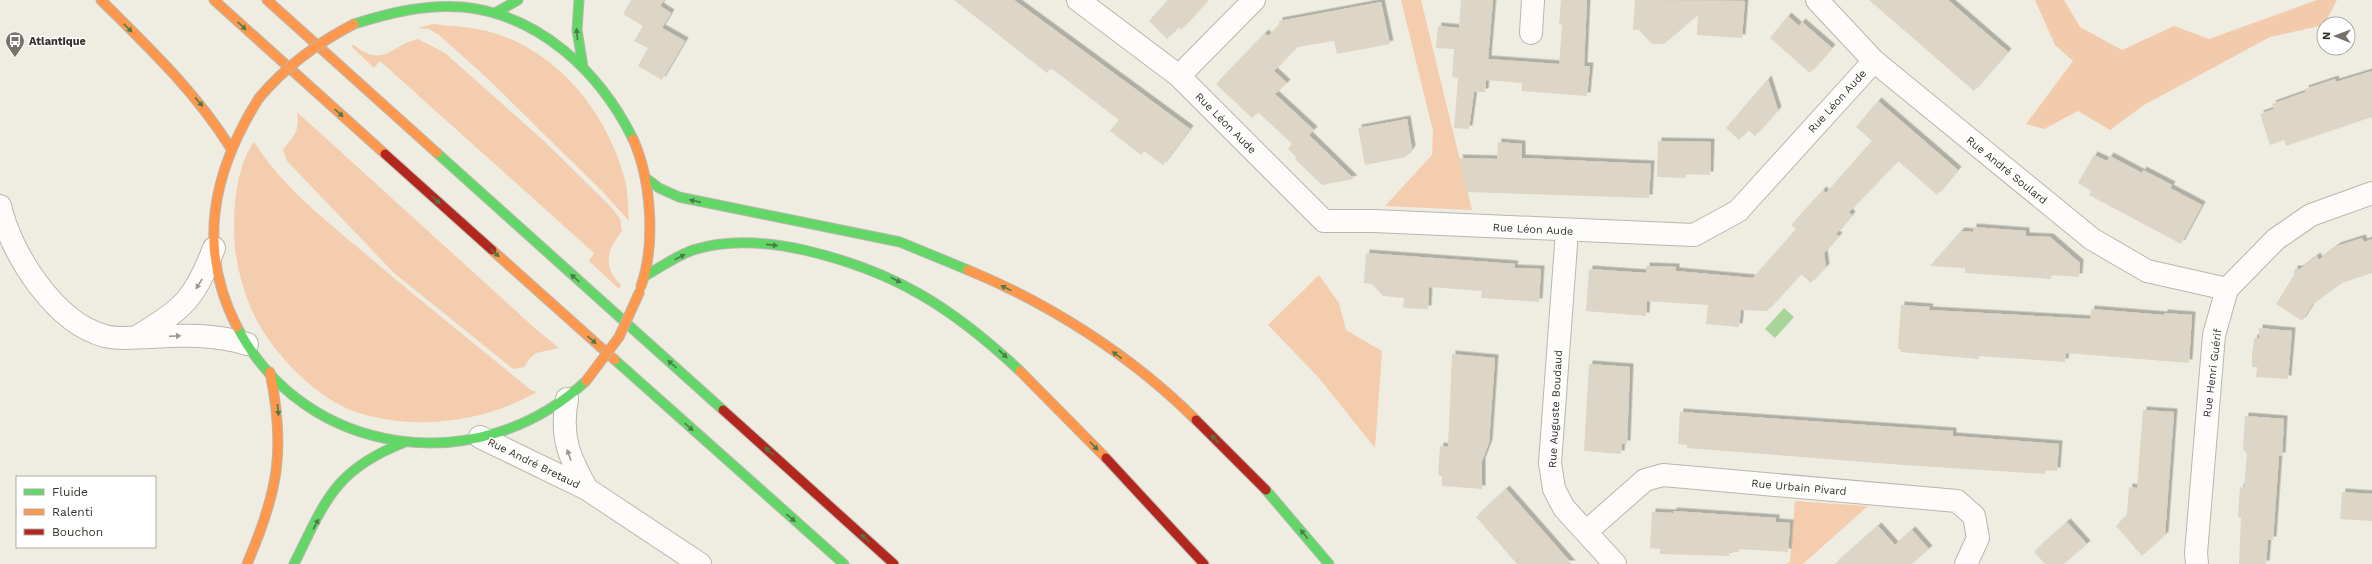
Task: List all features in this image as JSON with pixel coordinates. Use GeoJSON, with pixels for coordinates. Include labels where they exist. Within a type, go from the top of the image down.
{"type":"FeatureCollection","features":[{"type":"Feature","properties":{"kind":"main road"},"geometry":{"type":"LineString","coordinates":[[100,0],[173,73],[199,102],[230,147]]}},
{"type":"Feature","properties":{"kind":"main road"},"geometry":{"type":"LineString","coordinates":[[214,0],[761,492],[844,564]]}},
{"type":"Feature","properties":{"kind":"main road"},"geometry":{"type":"LineString","coordinates":[[267,0],[894,564]]}},
{"type":"Feature","properties":{"kind":"main road"},"geometry":{"type":"LineString","coordinates":[[429,0],[442,7]]}},
{"type":"Feature","properties":{"kind":"main road"},"geometry":{"type":"LineString","coordinates":[[495,13],[518,0]]}},
{"type":"Feature","properties":{"kind":"main road"},"geometry":{"type":"LineString","coordinates":[[579,0],[577,30],[583,67]]}},
{"type":"Feature","properties":{"kind":"main road"},"geometry":{"type":"LineString","coordinates":[[442,7],[495,13],[545,35],[561,46],[583,67],[621,118],[636,146],[646,178],[649,242],[645,276],[640,291],[619,337],[586,381],[567,399],[540,417],[480,437],[436,443],[403,443],[376,437],[330,418],[306,404],[270,372],[246,344],[230,309],[221,282],[214,248],[214,205],[230,147],[242,122],[279,74],[300,55],[326,37],[354,24],[396,12],[442,7]]}},
{"type":"Feature","properties":{"kind":"main road"},"geometry":{"type":"LineString","coordinates":[[646,178],[659,188],[678,197],[900,242],[971,271],[1048,309],[1099,342],[1166,390],[1276,500],[1329,564]]}},
{"type":"Feature","properties":{"kind":"main road"},"geometry":{"type":"LineString","coordinates":[[645,276],[692,250],[733,243],[771,245],[810,251],[884,274],[924,294],[963,320],[995,347],[1045,395],[1204,564]]}},
{"type":"Feature","properties":{"kind":"main road"},"geometry":{"type":"LineString","coordinates":[[247,564],[276,489],[280,464],[277,402],[270,372]]}},
{"type":"Feature","properties":{"kind":"main road"},"geometry":{"type":"LineString","coordinates":[[294,564],[338,483],[351,470],[375,456],[403,443]]}},
{"type":"Feature","properties":{"kind":"street","name":"Rue Léon Aude"},"geometry":{"type":"LineString","coordinates":[[1078,0],[1179,76],[1324,222],[1374,221],[1567,231],[1694,235],[1738,211],[1874,61]]}},
{"type":"Feature","properties":{"kind":"street"},"geometry":{"type":"LineString","coordinates":[[1179,76],[1254,0]]}},
{"type":"Feature","properties":{"kind":"street"},"geometry":{"type":"LineString","coordinates":[[1531,33],[1534,0]]}},
{"type":"Feature","properties":{"kind":"street","name":"Rue André Soulard"},"geometry":{"type":"LineString","coordinates":[[1817,0],[1874,61],[2092,239],[2147,271],[2227,288]]}},
{"type":"Feature","properties":{"kind":"street","name":"Rue Henri Guérif"},"geometry":{"type":"LineString","coordinates":[[2197,564],[2196,553],[2214,335],[2227,288],[2276,239],[2311,215],[2372,193]]}},
{"type":"Feature","properties":{"kind":"street"},"geometry":{"type":"LineString","coordinates":[[0,206],[4,225],[15,249],[30,274],[66,314],[85,328],[105,336],[136,337],[202,335],[227,338],[246,344]]}},
{"type":"Feature","properties":{"kind":"street","name":"Rue Auguste Boudaud"},"geometry":{"type":"LineString","coordinates":[[1567,231],[1550,463],[1554,489],[1564,508],[1587,531],[1616,564]]}},
{"type":"Feature","properties":{"kind":"street"},"geometry":{"type":"LineString","coordinates":[[136,337],[171,316],[189,299],[203,278],[214,248]]}},
{"type":"Feature","properties":{"kind":"street","name":"Rue André Bretaud"},"geometry":{"type":"LineString","coordinates":[[567,399],[564,414],[566,445],[571,461],[587,489]]}},
{"type":"Feature","properties":{"kind":"street","name":"Rue André Bretaud"},"geometry":{"type":"LineString","coordinates":[[480,437],[587,489],[700,564]]}},
{"type":"Feature","properties":{"kind":"street","name":"Rue Urbain Pivard"},"geometry":{"type":"LineString","coordinates":[[1587,531],[1645,480],[1663,475],[1958,500],[1974,516],[1978,538],[1966,564]]}},
{"type":"Feature","properties":{"kind":"shaded area"},"geometry":{"type":"Polygon","coordinates":[[[1401,0],[1421,0],[1472,210],[1385,206],[1432,155],[1433,131],[1401,0]]]}},
{"type":"Feature","properties":{"kind":"shaded area"},"geometry":{"type":"Polygon","coordinates":[[[2035,0],[2064,0],[2080,27],[2122,50],[2174,26],[2209,39],[2317,0],[2337,0],[2329,16],[2316,16],[2316,27],[2270,37],[2144,105],[2110,130],[2078,111],[2044,129],[2026,124],[2073,61],[2055,45],[2035,0]]]}},
{"type":"Feature","properties":{"kind":"shaded area"},"geometry":{"type":"Polygon","coordinates":[[[433,24],[487,31],[513,40],[537,53],[558,70],[577,89],[594,110],[618,158],[626,184],[629,221],[601,190],[487,78],[439,35],[429,29],[418,28],[433,24]]]}},
{"type":"Feature","properties":{"kind":"shaded area"},"geometry":{"type":"Polygon","coordinates":[[[418,39],[445,53],[544,141],[611,207],[620,219],[622,231],[613,245],[609,258],[611,272],[621,285],[619,289],[589,261],[594,253],[380,61],[374,68],[351,46],[354,45],[364,52],[373,55],[380,55],[418,39]]]}},
{"type":"Feature","properties":{"kind":"shaded area"},"geometry":{"type":"Polygon","coordinates":[[[297,112],[537,330],[559,348],[536,353],[530,358],[524,367],[513,369],[394,273],[287,161],[283,150],[297,129],[297,112]]]}},
{"type":"Feature","properties":{"kind":"shaded area"},"geometry":{"type":"Polygon","coordinates":[[[254,142],[277,173],[318,214],[446,321],[531,390],[537,392],[517,402],[473,417],[427,422],[404,422],[359,413],[342,406],[310,384],[294,370],[280,355],[258,322],[246,297],[238,268],[234,239],[236,195],[240,173],[248,151],[254,142]]]}},
{"type":"Feature","properties":{"kind":"shaded area"},"geometry":{"type":"Polygon","coordinates":[[[1319,275],[1339,303],[1346,330],[1382,351],[1375,448],[1319,378],[1268,325],[1319,275]]]}},
{"type":"Feature","properties":{"kind":"shaded area"},"geometry":{"type":"Polygon","coordinates":[[[1784,308],[1794,317],[1775,338],[1765,329],[1784,308]]]}},
{"type":"Feature","properties":{"kind":"shaded area"},"geometry":{"type":"Polygon","coordinates":[[[1795,501],[1868,506],[1803,564],[1787,564],[1790,561],[1795,501]]]}},
{"type":"Feature","properties":{"kind":"building"},"geometry":{"type":"Polygon","coordinates":[[[631,0],[664,0],[660,6],[671,13],[662,28],[685,41],[662,80],[638,66],[648,48],[634,41],[643,26],[623,14],[631,0]]]}},
{"type":"Feature","properties":{"kind":"building"},"geometry":{"type":"Polygon","coordinates":[[[954,0],[1014,0],[1190,129],[1163,165],[1144,151],[1141,155],[1110,131],[1119,120],[1051,68],[1047,73],[954,0]]]}},
{"type":"Feature","properties":{"kind":"building"},"geometry":{"type":"Polygon","coordinates":[[[1168,0],[1208,0],[1181,30],[1179,27],[1167,39],[1149,21],[1168,0]]]}},
{"type":"Feature","properties":{"kind":"building"},"geometry":{"type":"Polygon","coordinates":[[[1461,0],[1493,0],[1488,59],[1559,64],[1562,25],[1559,24],[1561,0],[1587,0],[1584,66],[1590,66],[1587,96],[1522,91],[1522,83],[1486,80],[1485,92],[1474,92],[1469,129],[1454,128],[1458,78],[1452,77],[1454,49],[1436,48],[1438,26],[1459,28],[1461,0]]]}},
{"type":"Feature","properties":{"kind":"building"},"geometry":{"type":"Polygon","coordinates":[[[1635,0],[1745,1],[1742,38],[1697,35],[1698,15],[1664,44],[1652,44],[1639,30],[1633,30],[1635,0]]]}},
{"type":"Feature","properties":{"kind":"building"},"geometry":{"type":"Polygon","coordinates":[[[1869,0],[1948,0],[2008,52],[1974,91],[1869,0]]]}},
{"type":"Feature","properties":{"kind":"building"},"geometry":{"type":"Polygon","coordinates":[[[1381,2],[1390,44],[1337,54],[1334,41],[1297,47],[1274,71],[1287,83],[1275,94],[1314,130],[1309,135],[1354,179],[1322,185],[1295,159],[1296,157],[1288,149],[1292,144],[1258,112],[1252,118],[1216,84],[1265,33],[1268,36],[1279,25],[1279,21],[1381,2]]]}},
{"type":"Feature","properties":{"kind":"building"},"geometry":{"type":"Polygon","coordinates":[[[1788,16],[1799,26],[1802,22],[1832,48],[1810,73],[1770,38],[1788,16]]]}},
{"type":"Feature","properties":{"kind":"building"},"geometry":{"type":"Polygon","coordinates":[[[2372,71],[2372,117],[2286,146],[2284,140],[2270,145],[2260,114],[2274,109],[2272,104],[2306,92],[2305,89],[2335,79],[2336,82],[2372,71]]]}},
{"type":"Feature","properties":{"kind":"building"},"geometry":{"type":"Polygon","coordinates":[[[1768,79],[1778,110],[1755,136],[1748,130],[1739,140],[1726,128],[1768,79]]]}},
{"type":"Feature","properties":{"kind":"building"},"geometry":{"type":"Polygon","coordinates":[[[1878,101],[1958,170],[1937,195],[1898,161],[1849,212],[1852,215],[1836,234],[1839,236],[1824,253],[1826,267],[1811,283],[1801,274],[1767,311],[1741,310],[1739,327],[1706,324],[1708,305],[1647,301],[1646,316],[1586,311],[1589,269],[1646,273],[1646,266],[1676,267],[1676,271],[1753,278],[1796,229],[1791,225],[1823,190],[1826,193],[1872,141],[1856,127],[1878,101]]]}},
{"type":"Feature","properties":{"kind":"building"},"geometry":{"type":"Polygon","coordinates":[[[1407,119],[1412,149],[1406,157],[1365,165],[1358,128],[1407,119]]]}},
{"type":"Feature","properties":{"kind":"building"},"geometry":{"type":"Polygon","coordinates":[[[1658,141],[1711,142],[1710,175],[1686,174],[1686,178],[1657,177],[1658,141]]]}},
{"type":"Feature","properties":{"kind":"building"},"geometry":{"type":"Polygon","coordinates":[[[1498,142],[1522,144],[1522,158],[1651,164],[1649,198],[1467,192],[1459,158],[1497,159],[1498,142]]]}},
{"type":"Feature","properties":{"kind":"building"},"geometry":{"type":"Polygon","coordinates":[[[2094,155],[2107,161],[2110,156],[2142,173],[2143,170],[2172,185],[2170,188],[2202,205],[2181,244],[2089,195],[2091,191],[2078,183],[2094,155]]]}},
{"type":"Feature","properties":{"kind":"building"},"geometry":{"type":"Polygon","coordinates":[[[1973,227],[2026,231],[2026,236],[2050,237],[2080,263],[2079,277],[2051,275],[2051,279],[1965,273],[1965,268],[1930,266],[1961,231],[1973,232],[1973,227]]]}},
{"type":"Feature","properties":{"kind":"building"},"geometry":{"type":"Polygon","coordinates":[[[2362,238],[2364,242],[2372,239],[2372,273],[2342,283],[2312,305],[2302,321],[2276,304],[2294,275],[2294,269],[2300,269],[2317,256],[2319,260],[2337,246],[2362,238]]]}},
{"type":"Feature","properties":{"kind":"building"},"geometry":{"type":"Polygon","coordinates":[[[1366,253],[1515,264],[1514,268],[1541,269],[1539,302],[1481,298],[1482,291],[1429,287],[1428,309],[1403,308],[1404,298],[1383,296],[1372,284],[1364,283],[1366,253]]]}},
{"type":"Feature","properties":{"kind":"building"},"geometry":{"type":"Polygon","coordinates":[[[1901,305],[1930,307],[1929,310],[2090,319],[2091,309],[2164,315],[2164,313],[2192,315],[2189,363],[2066,353],[2065,362],[1979,356],[1979,359],[1900,352],[1901,349],[1898,349],[1901,305]]]}},
{"type":"Feature","properties":{"kind":"building"},"geometry":{"type":"Polygon","coordinates":[[[2259,328],[2292,331],[2288,379],[2256,377],[2257,367],[2252,367],[2252,355],[2254,338],[2259,338],[2259,328]]]}},
{"type":"Feature","properties":{"kind":"building"},"geometry":{"type":"Polygon","coordinates":[[[1452,354],[1495,358],[1489,443],[1482,461],[1482,489],[1442,486],[1442,476],[1438,475],[1440,446],[1448,447],[1452,354]]]}},
{"type":"Feature","properties":{"kind":"building"},"geometry":{"type":"Polygon","coordinates":[[[1589,364],[1630,367],[1627,444],[1622,444],[1621,454],[1584,451],[1589,364]]]}},
{"type":"Feature","properties":{"kind":"building"},"geometry":{"type":"Polygon","coordinates":[[[2143,410],[2174,412],[2165,535],[2142,556],[2116,526],[2127,515],[2129,487],[2137,488],[2143,410]]]}},
{"type":"Feature","properties":{"kind":"building"},"geometry":{"type":"Polygon","coordinates":[[[1680,412],[1953,431],[1953,436],[2059,444],[2057,471],[2045,470],[2045,474],[1903,465],[1687,448],[1687,445],[1678,444],[1680,412]]]}},
{"type":"Feature","properties":{"kind":"building"},"geometry":{"type":"Polygon","coordinates":[[[2245,416],[2284,419],[2282,456],[2279,456],[2273,540],[2268,540],[2266,564],[2239,564],[2241,518],[2238,517],[2239,500],[2240,487],[2244,488],[2247,454],[2243,449],[2245,416]]]}},
{"type":"Feature","properties":{"kind":"building"},"geometry":{"type":"Polygon","coordinates":[[[1506,489],[1572,564],[1517,564],[1476,517],[1506,489]]]}},
{"type":"Feature","properties":{"kind":"building"},"geometry":{"type":"Polygon","coordinates":[[[2342,492],[2372,494],[2372,521],[2340,519],[2342,492]]]}},
{"type":"Feature","properties":{"kind":"building"},"geometry":{"type":"Polygon","coordinates":[[[1673,511],[1776,518],[1776,522],[1790,523],[1788,552],[1739,549],[1739,552],[1729,552],[1729,556],[1660,554],[1660,549],[1650,548],[1652,512],[1673,513],[1673,511]]]}},
{"type":"Feature","properties":{"kind":"building"},"geometry":{"type":"Polygon","coordinates":[[[2067,522],[2087,544],[2064,564],[2045,564],[2034,552],[2067,522]]]}},
{"type":"Feature","properties":{"kind":"building"},"geometry":{"type":"Polygon","coordinates":[[[1878,526],[1895,545],[1912,530],[1929,549],[1912,564],[1835,564],[1878,526]]]}},
{"type":"Feature","properties":{"kind":"traffic: fast"},"geometry":{"type":"LineString","coordinates":[[495,13],[518,0]]}},
{"type":"Feature","properties":{"kind":"traffic: fast"},"geometry":{"type":"LineString","coordinates":[[579,0],[577,30],[583,67]]}},
{"type":"Feature","properties":{"kind":"traffic: fast"},"geometry":{"type":"LineString","coordinates":[[354,24],[407,10],[448,6],[490,12],[517,21],[541,34],[564,50],[585,70],[603,91],[619,114],[633,139]]}},
{"type":"Feature","properties":{"kind":"traffic: fast"},"geometry":{"type":"LineString","coordinates":[[437,153],[723,410]]}},
{"type":"Feature","properties":{"kind":"traffic: fast"},"geometry":{"type":"LineString","coordinates":[[646,178],[659,188],[679,197],[900,242],[968,270]]}},
{"type":"Feature","properties":{"kind":"traffic: fast"},"geometry":{"type":"LineString","coordinates":[[645,276],[687,252],[720,244],[748,243],[776,245],[804,250],[867,269],[895,281],[921,295],[971,328],[1020,371]]}},
{"type":"Feature","properties":{"kind":"traffic: fast"},"geometry":{"type":"LineString","coordinates":[[237,327],[267,371],[306,405],[350,428],[398,441],[447,442],[496,433],[543,413],[586,381]]}},
{"type":"Feature","properties":{"kind":"traffic: fast"},"geometry":{"type":"LineString","coordinates":[[615,360],[844,564]]}},
{"type":"Feature","properties":{"kind":"traffic: fast"},"geometry":{"type":"LineString","coordinates":[[294,564],[314,523],[334,490],[346,477],[361,465],[380,453],[403,443]]}},
{"type":"Feature","properties":{"kind":"traffic: fast"},"geometry":{"type":"LineString","coordinates":[[1266,490],[1329,564]]}},
{"type":"Feature","properties":{"kind":"traffic: slow"},"geometry":{"type":"LineString","coordinates":[[101,0],[153,52],[186,88],[202,107],[230,147]]}},
{"type":"Feature","properties":{"kind":"traffic: slow"},"geometry":{"type":"LineString","coordinates":[[214,0],[385,154]]}},
{"type":"Feature","properties":{"kind":"traffic: slow"},"geometry":{"type":"LineString","coordinates":[[267,0],[437,153]]}},
{"type":"Feature","properties":{"kind":"traffic: slow"},"geometry":{"type":"LineString","coordinates":[[259,98],[269,86],[303,56],[327,39],[354,24]]}},
{"type":"Feature","properties":{"kind":"traffic: slow"},"geometry":{"type":"LineString","coordinates":[[237,327],[224,297],[217,268],[214,239],[215,210],[221,181],[230,153],[259,98]]}},
{"type":"Feature","properties":{"kind":"traffic: slow"},"geometry":{"type":"LineString","coordinates":[[633,139],[644,173],[649,212],[649,251],[641,286]]}},
{"type":"Feature","properties":{"kind":"traffic: slow"},"geometry":{"type":"LineString","coordinates":[[492,250],[615,360]]}},
{"type":"Feature","properties":{"kind":"traffic: slow"},"geometry":{"type":"LineString","coordinates":[[968,270],[1030,299],[1090,334],[1145,375],[1172,397],[1196,420]]}},
{"type":"Feature","properties":{"kind":"traffic: slow"},"geometry":{"type":"LineString","coordinates":[[586,381],[619,337],[640,291]]}},
{"type":"Feature","properties":{"kind":"traffic: slow"},"geometry":{"type":"LineString","coordinates":[[1020,371],[1106,458]]}},
{"type":"Feature","properties":{"kind":"traffic: slow"},"geometry":{"type":"LineString","coordinates":[[247,564],[266,515],[276,470],[278,425],[270,372]]}},
{"type":"Feature","properties":{"kind":"traffic: jam"},"geometry":{"type":"LineString","coordinates":[[385,154],[492,250]]}},
{"type":"Feature","properties":{"kind":"traffic: jam"},"geometry":{"type":"LineString","coordinates":[[723,410],[894,564]]}},
{"type":"Feature","properties":{"kind":"traffic: jam"},"geometry":{"type":"LineString","coordinates":[[1196,420],[1266,490]]}},
{"type":"Feature","properties":{"kind":"traffic: jam"},"geometry":{"type":"LineString","coordinates":[[1106,458],[1204,564]]}},
{"type":"Feature","properties":{"kind":"place","name":"Atlantique"},"geometry":{"type":"Point","coordinates":[15,58]}}]}
